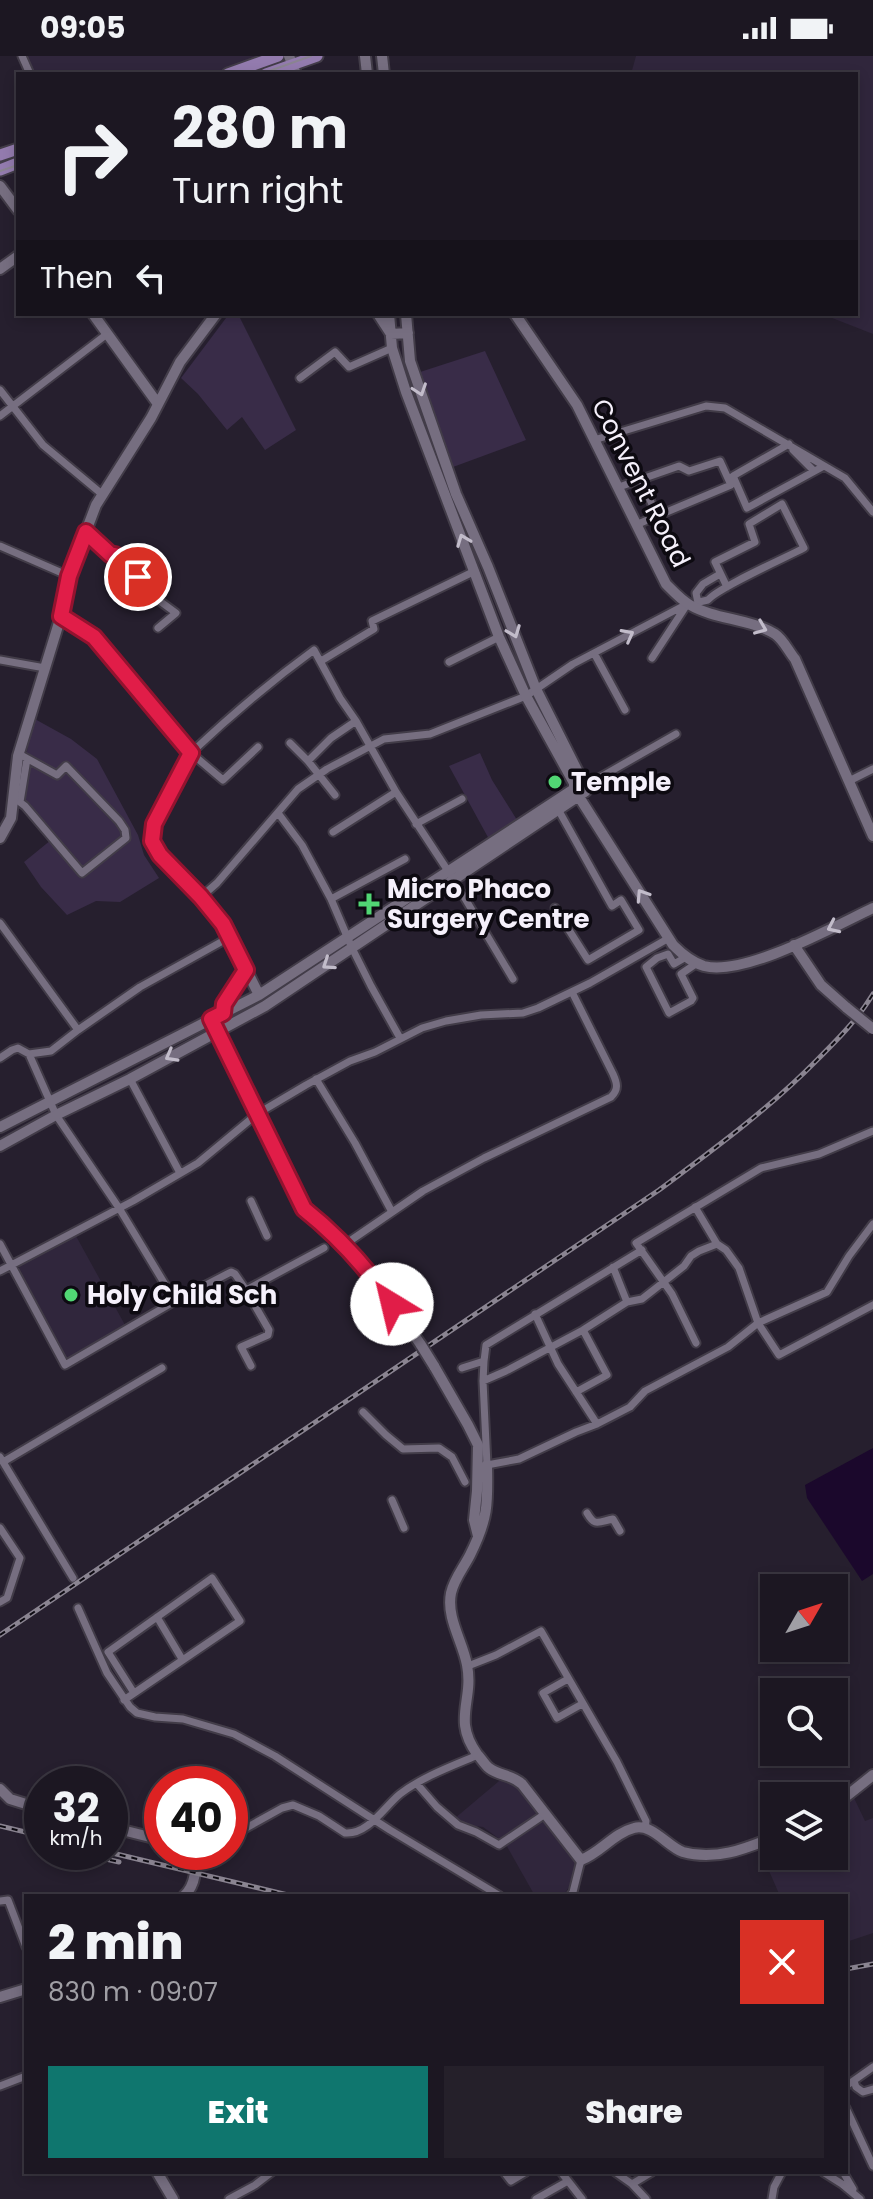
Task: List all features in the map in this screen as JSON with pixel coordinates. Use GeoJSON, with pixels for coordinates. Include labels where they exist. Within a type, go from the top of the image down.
{"type":"FeatureCollection","features":[{"type":"Feature","properties":{"kind":"main road"},"geometry":{"type":"LineString","coordinates":[[290,66],[317,56]]}},
{"type":"Feature","properties":{"kind":"main road"},"geometry":{"type":"LineString","coordinates":[[233,72],[274,57]]}},
{"type":"Feature","properties":{"kind":"street"},"geometry":{"type":"LineString","coordinates":[[274,57],[290,66]]}},
{"type":"Feature","properties":{"kind":"street"},"geometry":{"type":"LineString","coordinates":[[0,186],[16,207]]}},
{"type":"Feature","properties":{"kind":"street"},"geometry":{"type":"LineString","coordinates":[[97,316],[158,404]]}},
{"type":"Feature","properties":{"kind":"street"},"geometry":{"type":"LineString","coordinates":[[0,838],[17,800],[23,756],[69,576],[96,505],[180,362],[214,316]]}},
{"type":"Feature","properties":{"kind":"street"},"geometry":{"type":"LineString","coordinates":[[379,316],[391,334]]}},
{"type":"Feature","properties":{"kind":"street"},"geometry":{"type":"LineString","coordinates":[[389,316],[392,348],[406,392],[499,637],[526,696],[574,783],[673,945],[686,957],[706,967],[762,960],[873,908]]}},
{"type":"Feature","properties":{"kind":"street"},"geometry":{"type":"LineString","coordinates":[[406,316],[410,361],[456,494],[579,791]]}},
{"type":"Feature","properties":{"kind":"street","name":"Convent Road"},"geometry":{"type":"LineString","coordinates":[[516,316],[577,405],[666,584],[694,604]]}},
{"type":"Feature","properties":{"kind":"street"},"geometry":{"type":"LineString","coordinates":[[391,334],[408,333]]}},
{"type":"Feature","properties":{"kind":"street"},"geometry":{"type":"LineString","coordinates":[[0,416],[107,334]]}},
{"type":"Feature","properties":{"kind":"street"},"geometry":{"type":"LineString","coordinates":[[300,378],[335,352],[349,367],[392,348]]}},
{"type":"Feature","properties":{"kind":"street"},"geometry":{"type":"LineString","coordinates":[[0,390],[43,445],[103,495]]}},
{"type":"Feature","properties":{"kind":"street"},"geometry":{"type":"LineString","coordinates":[[594,440],[706,406],[725,408],[845,478],[873,512]]}},
{"type":"Feature","properties":{"kind":"street"},"geometry":{"type":"LineString","coordinates":[[788,445],[733,476],[747,508],[824,466]]}},
{"type":"Feature","properties":{"kind":"street"},"geometry":{"type":"LineString","coordinates":[[788,445],[814,471]]}},
{"type":"Feature","properties":{"kind":"street"},"geometry":{"type":"LineString","coordinates":[[619,487],[679,466],[689,471],[720,461],[731,485],[638,524]]}},
{"type":"Feature","properties":{"kind":"street"},"geometry":{"type":"LineString","coordinates":[[641,479],[657,516]]}},
{"type":"Feature","properties":{"kind":"street"},"geometry":{"type":"LineString","coordinates":[[201,897],[217,883],[298,789],[319,775],[384,739],[430,734],[526,696],[594,653],[708,600],[713,593],[727,587],[804,548],[782,504],[749,524],[755,542],[715,562],[727,587]]}},
{"type":"Feature","properties":{"kind":"street"},"geometry":{"type":"LineString","coordinates":[[86,532],[147,583],[161,602],[176,613],[158,628]]}},
{"type":"Feature","properties":{"kind":"street"},"geometry":{"type":"LineString","coordinates":[[0,546],[69,576]]}},
{"type":"Feature","properties":{"kind":"street"},"geometry":{"type":"LineString","coordinates":[[321,661],[374,629],[372,621],[475,571]]}},
{"type":"Feature","properties":{"kind":"street"},"geometry":{"type":"LineString","coordinates":[[652,658],[694,604],[696,593],[703,584],[720,574]]}},
{"type":"Feature","properties":{"kind":"street"},"geometry":{"type":"LineString","coordinates":[[694,604],[711,614],[777,635],[795,659],[873,836]]}},
{"type":"Feature","properties":{"kind":"street"},"geometry":{"type":"LineString","coordinates":[[61,616],[94,637],[191,753],[223,780],[258,747]]}},
{"type":"Feature","properties":{"kind":"street"},"geometry":{"type":"LineString","coordinates":[[449,662],[499,637]]}},
{"type":"Feature","properties":{"kind":"street"},"geometry":{"type":"LineString","coordinates":[[259,995],[223,924],[160,855],[152,841],[154,824],[191,753],[262,689],[314,650],[396,792],[513,979]]}},
{"type":"Feature","properties":{"kind":"street"},"geometry":{"type":"LineString","coordinates":[[594,653],[625,710]]}},
{"type":"Feature","properties":{"kind":"street"},"geometry":{"type":"LineString","coordinates":[[0,660],[45,668]]}},
{"type":"Feature","properties":{"kind":"street"},"geometry":{"type":"LineString","coordinates":[[308,761],[331,738],[356,721]]}},
{"type":"Feature","properties":{"kind":"street"},"geometry":{"type":"LineString","coordinates":[[0,1146],[265,1006],[350,943],[579,791],[676,734]]}},
{"type":"Feature","properties":{"kind":"street"},"geometry":{"type":"LineString","coordinates":[[290,743],[335,795]]}},
{"type":"Feature","properties":{"kind":"street"},"geometry":{"type":"LineString","coordinates":[[17,800],[82,873],[126,838],[119,821],[66,766],[57,775],[23,756]]}},
{"type":"Feature","properties":{"kind":"street"},"geometry":{"type":"LineString","coordinates":[[849,781],[873,769]]}},
{"type":"Feature","properties":{"kind":"street"},"geometry":{"type":"LineString","coordinates":[[451,876],[559,811],[579,791]]}},
{"type":"Feature","properties":{"kind":"street"},"geometry":{"type":"LineString","coordinates":[[333,832],[396,792]]}},
{"type":"Feature","properties":{"kind":"street"},"geometry":{"type":"LineString","coordinates":[[416,824],[462,799]]}},
{"type":"Feature","properties":{"kind":"street"},"geometry":{"type":"LineString","coordinates":[[555,908],[588,960],[639,930],[621,900],[612,906],[559,811]]}},
{"type":"Feature","properties":{"kind":"street"},"geometry":{"type":"LineString","coordinates":[[278,813],[302,845],[400,1038]]}},
{"type":"Feature","properties":{"kind":"street"},"geometry":{"type":"LineString","coordinates":[[331,899],[405,859]]}},
{"type":"Feature","properties":{"kind":"street"},"geometry":{"type":"LineString","coordinates":[[0,923],[78,1030]]}},
{"type":"Feature","properties":{"kind":"street"},"geometry":{"type":"LineString","coordinates":[[0,1058],[18,1048],[29,1054],[51,1051],[140,987],[230,937]]}},
{"type":"Feature","properties":{"kind":"street"},"geometry":{"type":"LineString","coordinates":[[0,1271],[198,1163],[257,1114],[350,1061],[422,1028],[446,1021],[523,1013],[572,992],[669,938]]}},
{"type":"Feature","properties":{"kind":"street"},"geometry":{"type":"LineString","coordinates":[[0,1127],[259,995],[350,943]]}},
{"type":"Feature","properties":{"kind":"street"},"geometry":{"type":"LineString","coordinates":[[794,945],[821,985],[873,1029]]}},
{"type":"Feature","properties":{"kind":"street"},"geometry":{"type":"LineString","coordinates":[[668,954],[681,974],[693,998],[689,1004],[669,1013],[646,967],[668,954]]}},
{"type":"Feature","properties":{"kind":"street"},"geometry":{"type":"LineString","coordinates":[[674,964],[686,957]]}},
{"type":"Feature","properties":{"kind":"street"},"geometry":{"type":"LineString","coordinates":[[681,974],[697,963]]}},
{"type":"Feature","properties":{"kind":"street"},"geometry":{"type":"LineString","coordinates":[[223,1013],[224,1004],[246,970]]}},
{"type":"Feature","properties":{"kind":"street"},"geometry":{"type":"LineString","coordinates":[[344,1245],[423,1191],[616,1093],[613,1074],[572,992]]}},
{"type":"Feature","properties":{"kind":"street"},"geometry":{"type":"LineString","coordinates":[[211,1019],[304,1209],[359,1259],[378,1283],[421,1345],[468,1425],[478,1445],[474,1520],[478,1538]]}},
{"type":"Feature","properties":{"kind":"street"},"geometry":{"type":"LineString","coordinates":[[29,1054],[56,1115],[119,1208],[175,1301]]}},
{"type":"Feature","properties":{"kind":"street"},"geometry":{"type":"LineString","coordinates":[[130,1079],[180,1173]]}},
{"type":"Feature","properties":{"kind":"street"},"geometry":{"type":"LineString","coordinates":[[316,1079],[392,1212]]}},
{"type":"Feature","properties":{"kind":"street"},"geometry":{"type":"LineString","coordinates":[[581,1860],[516,1778],[490,1769],[478,1755],[464,1729],[468,1666],[450,1598],[456,1579],[478,1538],[488,1507],[483,1381],[486,1345],[613,1267],[695,1207],[761,1168],[819,1154],[873,1131]]}},
{"type":"Feature","properties":{"kind":"street"},"geometry":{"type":"LineString","coordinates":[[251,1201],[267,1236]]}},
{"type":"Feature","properties":{"kind":"street"},"geometry":{"type":"LineString","coordinates":[[695,1207],[717,1244],[726,1250],[739,1268],[758,1323],[779,1355],[873,1305]]}},
{"type":"Feature","properties":{"kind":"street"},"geometry":{"type":"LineString","coordinates":[[487,1465],[519,1459],[597,1424],[630,1407],[645,1391],[728,1347],[758,1323],[827,1292],[873,1224]]}},
{"type":"Feature","properties":{"kind":"street"},"geometry":{"type":"LineString","coordinates":[[0,1244],[65,1365],[231,1272],[246,1290],[269,1333],[241,1347],[251,1366]]}},
{"type":"Feature","properties":{"kind":"street"},"geometry":{"type":"LineString","coordinates":[[483,1381],[583,1330],[627,1302],[642,1299],[684,1266],[691,1256],[717,1244]]}},
{"type":"Feature","properties":{"kind":"street"},"geometry":{"type":"LineString","coordinates":[[639,1246],[683,1313],[696,1343]]}},
{"type":"Feature","properties":{"kind":"street"},"geometry":{"type":"LineString","coordinates":[[246,1290],[324,1248]]}},
{"type":"Feature","properties":{"kind":"street"},"geometry":{"type":"LineString","coordinates":[[613,1267],[627,1302]]}},
{"type":"Feature","properties":{"kind":"street"},"geometry":{"type":"LineString","coordinates":[[535,1314],[558,1364],[597,1424]]}},
{"type":"Feature","properties":{"kind":"street"},"geometry":{"type":"LineString","coordinates":[[576,1392],[607,1375],[583,1330]]}},
{"type":"Feature","properties":{"kind":"street"},"geometry":{"type":"LineString","coordinates":[[462,1368],[484,1361]]}},
{"type":"Feature","properties":{"kind":"street"},"geometry":{"type":"LineString","coordinates":[[73,1578],[1,1460],[162,1368]]}},
{"type":"Feature","properties":{"kind":"street"},"geometry":{"type":"LineString","coordinates":[[363,1412],[403,1449],[439,1448],[452,1457],[465,1482]]}},
{"type":"Feature","properties":{"kind":"street"},"geometry":{"type":"LineString","coordinates":[[392,1500],[404,1528]]}},
{"type":"Feature","properties":{"kind":"street"},"geometry":{"type":"LineString","coordinates":[[587,1513],[595,1523],[613,1519],[620,1531]]}},
{"type":"Feature","properties":{"kind":"street"},"geometry":{"type":"LineString","coordinates":[[0,1528],[20,1558],[7,1598],[0,1602]]}},
{"type":"Feature","properties":{"kind":"street"},"geometry":{"type":"LineString","coordinates":[[124,1700],[240,1621],[212,1578],[108,1652],[134,1693]]}},
{"type":"Feature","properties":{"kind":"street"},"geometry":{"type":"LineString","coordinates":[[78,1608],[107,1673],[124,1700],[137,1713],[183,1719],[234,1734],[275,1756],[429,1855],[497,1894]]}},
{"type":"Feature","properties":{"kind":"street"},"geometry":{"type":"LineString","coordinates":[[157,1617],[182,1659]]}},
{"type":"Feature","properties":{"kind":"street"},"geometry":{"type":"LineString","coordinates":[[468,1666],[541,1631],[617,1762],[646,1821],[645,1829]]}},
{"type":"Feature","properties":{"kind":"street"},"geometry":{"type":"LineString","coordinates":[[568,1679],[543,1693],[557,1718],[582,1704]]}},
{"type":"Feature","properties":{"kind":"street"},"geometry":{"type":"LineString","coordinates":[[248,1827],[293,1805],[319,1816],[345,1833],[358,1832],[401,1793],[478,1755]]}},
{"type":"Feature","properties":{"kind":"street"},"geometry":{"type":"LineString","coordinates":[[848,1795],[873,1775]]}},
{"type":"Feature","properties":{"kind":"street"},"geometry":{"type":"LineString","coordinates":[[417,1784],[458,1825],[499,1845],[545,1814]]}},
{"type":"Feature","properties":{"kind":"street"},"geometry":{"type":"LineString","coordinates":[[0,1789],[10,1799],[24,1803]]}},
{"type":"Feature","properties":{"kind":"street"},"geometry":{"type":"LineString","coordinates":[[572,1894],[581,1860],[638,1827],[681,1851],[708,1856],[739,1851],[760,1843]]}},
{"type":"Feature","properties":{"kind":"street"},"geometry":{"type":"LineString","coordinates":[[186,1894],[194,1880],[194,1870]]}},
{"type":"Feature","properties":{"kind":"street"},"geometry":{"type":"LineString","coordinates":[[0,1901],[8,1900],[24,1942]]}},
{"type":"Feature","properties":{"kind":"street"},"geometry":{"type":"LineString","coordinates":[[0,1997],[24,1990]]}},
{"type":"Feature","properties":{"kind":"street"},"geometry":{"type":"LineString","coordinates":[[873,2067],[850,2084],[863,2092],[873,2089]]}},
{"type":"Feature","properties":{"kind":"street"},"geometry":{"type":"LineString","coordinates":[[0,2086],[24,2077]]}},
{"type":"Feature","properties":{"kind":"street"},"geometry":{"type":"LineString","coordinates":[[848,2112],[873,2166]]}},
{"type":"Feature","properties":{"kind":"street"},"geometry":{"type":"LineString","coordinates":[[158,2174],[173,2199]]}},
{"type":"Feature","properties":{"kind":"street"},"geometry":{"type":"LineString","coordinates":[[229,2199],[269,2174]]}},
{"type":"Feature","properties":{"kind":"street"},"geometry":{"type":"LineString","coordinates":[[506,2174],[511,2181],[522,2174]]}},
{"type":"Feature","properties":{"kind":"street"},"geometry":{"type":"LineString","coordinates":[[563,2174],[582,2199]]}},
{"type":"Feature","properties":{"kind":"street"},"geometry":{"type":"LineString","coordinates":[[618,2174],[646,2199]]}},
{"type":"Feature","properties":{"kind":"street"},"geometry":{"type":"LineString","coordinates":[[632,2184],[649,2174]]}},
{"type":"Feature","properties":{"kind":"street"},"geometry":{"type":"LineString","coordinates":[[772,2199],[781,2174]]}},
{"type":"Feature","properties":{"kind":"street"},"geometry":{"type":"LineString","coordinates":[[826,2174],[858,2197]]}},
{"type":"Feature","properties":{"kind":"street"},"geometry":{"type":"LineString","coordinates":[[844,2174],[858,2197]]}},
{"type":"Feature","properties":{"kind":"street"},"geometry":{"type":"LineString","coordinates":[[536,2199],[568,2181]]}},
{"type":"Feature","properties":{"kind":"shaded area"},"geometry":{"type":"Polygon","coordinates":[[[27,56],[268,56],[275,67],[261,72],[34,72],[27,56]]]}},
{"type":"Feature","properties":{"kind":"shaded area"},"geometry":{"type":"Polygon","coordinates":[[[636,56],[873,56],[873,334],[827,316],[858,316],[858,72],[632,72],[636,56]]]}},
{"type":"Feature","properties":{"kind":"shaded area"},"geometry":{"type":"Polygon","coordinates":[[[228,316],[239,316],[296,430],[265,450],[242,417],[227,430],[181,378],[228,316]]]}},
{"type":"Feature","properties":{"kind":"shaded area"},"geometry":{"type":"Polygon","coordinates":[[[485,351],[526,440],[453,467],[417,373],[485,351]]]}},
{"type":"Feature","properties":{"kind":"shaded area"},"geometry":{"type":"Polygon","coordinates":[[[33,718],[71,739],[97,759],[138,835],[144,855],[159,878],[120,902],[96,901],[67,915],[41,887],[24,862],[51,840],[17,805],[33,718]]]}},
{"type":"Feature","properties":{"kind":"shaded area"},"geometry":{"type":"Polygon","coordinates":[[[480,753],[492,780],[517,820],[490,841],[449,766],[480,753]]]}},
{"type":"Feature","properties":{"kind":"shaded area","name":"Holy Child Sch"},"geometry":{"type":"Polygon","coordinates":[[[76,1236],[125,1325],[67,1360],[18,1266],[76,1236]]]}},
{"type":"Feature","properties":{"kind":"shaded area"},"geometry":{"type":"Polygon","coordinates":[[[873,1448],[873,1574],[862,1581],[807,1498],[805,1485],[873,1448]]]}},
{"type":"Feature","properties":{"kind":"shaded area"},"geometry":{"type":"Polygon","coordinates":[[[505,1776],[512,1779],[576,1860],[569,1887],[564,1894],[534,1894],[505,1843],[483,1827],[459,1824],[454,1819],[505,1776]]]}},
{"type":"Feature","properties":{"kind":"shaded area"},"geometry":{"type":"Polygon","coordinates":[[[854,1798],[865,1821],[873,1818],[873,1933],[848,1941],[848,1894],[779,1894],[769,1870],[848,1870],[848,1802],[854,1798]]]}},
{"type":"Feature","properties":{"kind":"tram line"},"geometry":{"type":"LineString","coordinates":[[267,72],[311,56]]}},
{"type":"Feature","properties":{"kind":"tram line"},"geometry":{"type":"LineString","coordinates":[[0,171],[16,166]]}},
{"type":"Feature","properties":{"kind":"railway"},"geometry":{"type":"LineString","coordinates":[[0,1635],[659,1190],[741,1128],[799,1078],[847,1028],[873,994]]}},
{"type":"Feature","properties":{"kind":"railway"},"geometry":{"type":"LineString","coordinates":[[0,1826],[24,1832]]}},
{"type":"Feature","properties":{"kind":"railway"},"geometry":{"type":"LineString","coordinates":[[128,1857],[284,1894]]}},
{"type":"Feature","properties":{"kind":"railway"},"geometry":{"type":"LineString","coordinates":[[848,1969],[873,1964]]}},
{"type":"Feature","properties":{"kind":"place","name":"Temple"},"geometry":{"type":"Point","coordinates":[555,782]}},
{"type":"Feature","properties":{"kind":"place","name":"Micro Phaco Surgery Centre"},"geometry":{"type":"Point","coordinates":[369,904]}},
{"type":"Feature","properties":{"kind":"place","name":"Holy Child Sch"},"geometry":{"type":"Point","coordinates":[71,1295]}},
{"type":"Feature","properties":{"kind":"route"},"geometry":{"type":"LineString","coordinates":[[138,577],[86,532],[69,576],[61,616],[94,637],[191,753],[154,824],[152,841],[160,855],[223,924],[246,970],[224,1004],[223,1013],[211,1019],[304,1209],[359,1259],[392,1304]]}}]}
